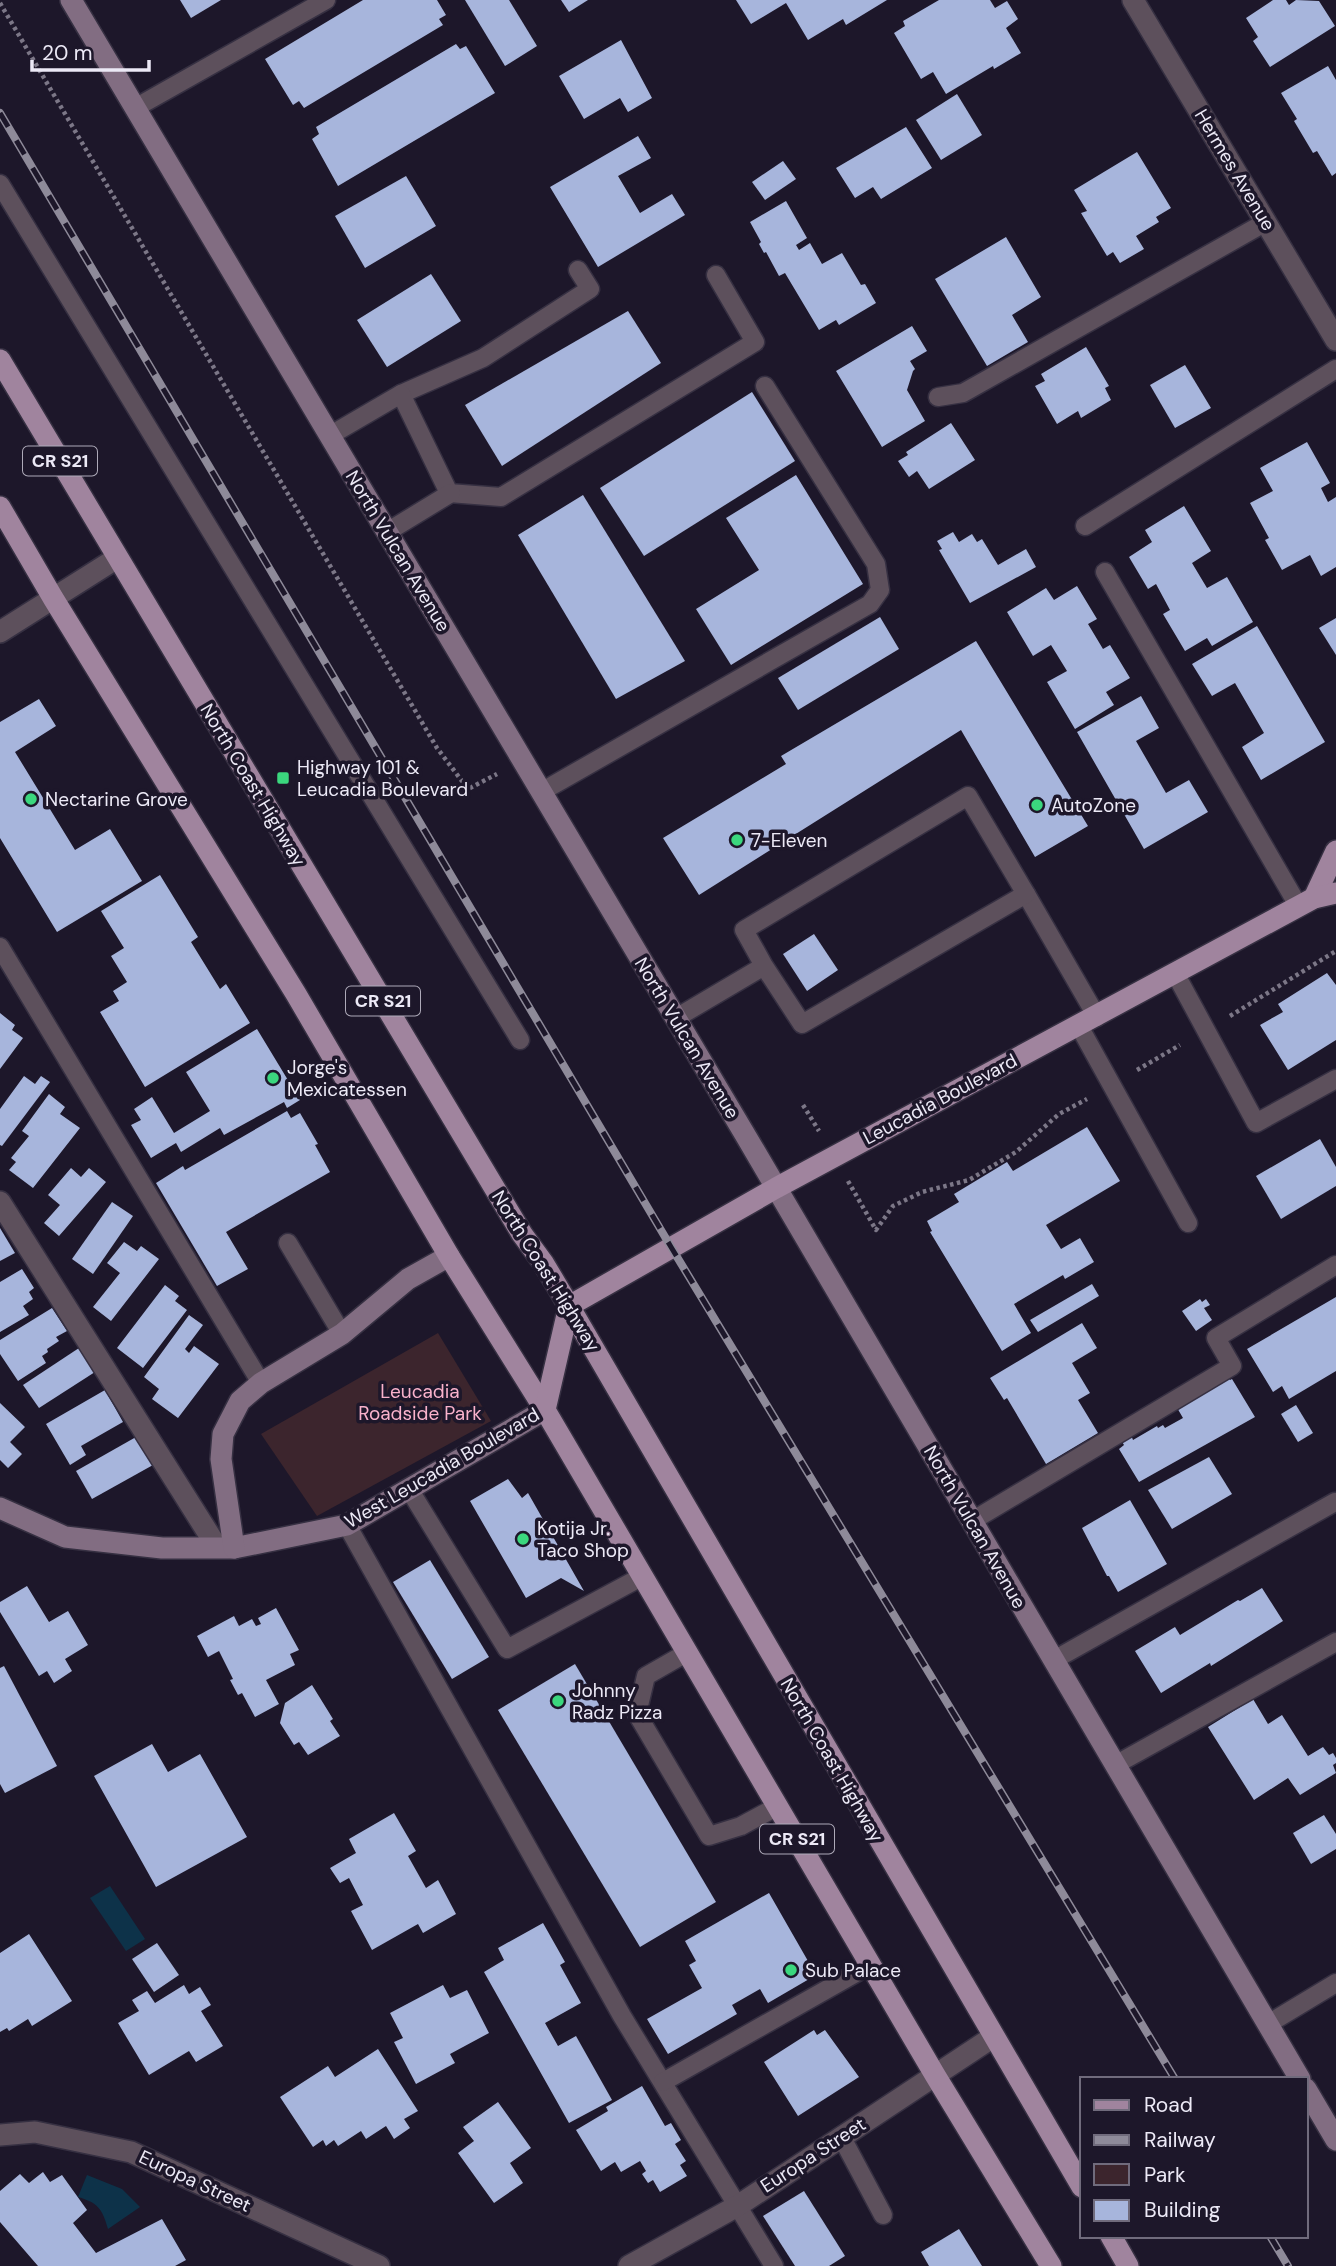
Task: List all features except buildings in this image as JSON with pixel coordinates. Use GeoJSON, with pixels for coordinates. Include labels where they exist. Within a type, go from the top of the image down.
{"type":"FeatureCollection","features":[{"type":"Feature","properties":{"kind":"main road","name":"North Vulcan Avenue"},"geometry":{"type":"LineString","coordinates":[[71,0],[676,1018],[1299,2077]]}},
{"type":"Feature","properties":{"kind":"main road","name":"North Coast Highway"},"geometry":{"type":"LineString","coordinates":[[0,359],[522,1234],[569,1306],[1080,2185]]}},
{"type":"Feature","properties":{"kind":"main road","name":"CR S21"},"geometry":{"type":"LineString","coordinates":[[0,507],[296,994],[449,1256],[545,1410],[935,2075],[1051,2266]]}},
{"type":"Feature","properties":{"kind":"main road"},"geometry":{"type":"LineString","coordinates":[[1306,902],[1336,851]]}},
{"type":"Feature","properties":{"kind":"main road","name":"Leucadia Boulevard"},"geometry":{"type":"LineString","coordinates":[[569,1306],[776,1188],[1306,902],[1336,892]]}},
{"type":"Feature","properties":{"kind":"main road"},"geometry":{"type":"LineString","coordinates":[[226,1548],[221,1459],[223,1434],[240,1401],[261,1383],[342,1334],[408,1279],[449,1256]]}},
{"type":"Feature","properties":{"kind":"main road","name":"West Leucadia Boulevard"},"geometry":{"type":"LineString","coordinates":[[0,1508],[65,1537],[162,1548],[226,1548],[347,1525],[545,1410],[569,1306]]}},
{"type":"Feature","properties":{"kind":"main road"},"geometry":{"type":"LineString","coordinates":[[1308,2093],[1336,2140]]}},
{"type":"Feature","properties":{"kind":"main road"},"geometry":{"type":"LineString","coordinates":[[1112,2238],[1128,2266]]}},
{"type":"Feature","properties":{"kind":"street","name":"Hermes Avenue"},"geometry":{"type":"LineString","coordinates":[[1138,2],[1336,340]]}},
{"type":"Feature","properties":{"kind":"street"},"geometry":{"type":"LineString","coordinates":[[0,632],[117,558]]}},
{"type":"Feature","properties":{"kind":"street"},"geometry":{"type":"LineString","coordinates":[[0,1202],[226,1548]]}},
{"type":"Feature","properties":{"kind":"street","name":"Europa Street"},"geometry":{"type":"LineString","coordinates":[[629,2266],[739,2206],[993,2037]]}},
{"type":"Feature","properties":{"kind":"street","name":"Europa Street"},"geometry":{"type":"LineString","coordinates":[[0,2135],[35,2132],[131,2152],[379,2266]]}},
{"type":"Feature","properties":{"kind":"lane"},"geometry":{"type":"LineString","coordinates":[[135,108],[326,0]]}},
{"type":"Feature","properties":{"kind":"lane"},"geometry":{"type":"LineString","coordinates":[[0,184],[520,1040]]}},
{"type":"Feature","properties":{"kind":"lane"},"geometry":{"type":"LineString","coordinates":[[938,397],[963,393],[1266,222]]}},
{"type":"Feature","properties":{"kind":"lane"},"geometry":{"type":"LineString","coordinates":[[330,436],[401,394],[483,358],[590,289],[578,270]]}},
{"type":"Feature","properties":{"kind":"lane"},"geometry":{"type":"LineString","coordinates":[[387,532],[451,493],[501,497],[755,342],[716,275]]}},
{"type":"Feature","properties":{"kind":"lane"},"geometry":{"type":"LineString","coordinates":[[1085,526],[1336,369]]}},
{"type":"Feature","properties":{"kind":"lane"},"geometry":{"type":"LineString","coordinates":[[541,792],[870,604],[880,590],[876,564],[765,386]]}},
{"type":"Feature","properties":{"kind":"lane"},"geometry":{"type":"LineString","coordinates":[[401,394],[451,493]]}},
{"type":"Feature","properties":{"kind":"lane"},"geometry":{"type":"LineString","coordinates":[[1105,572],[1306,902]]}},
{"type":"Feature","properties":{"kind":"lane"},"geometry":{"type":"LineString","coordinates":[[1026,894],[802,1024],[744,930],[968,796],[1026,894],[1088,1021],[1112,1086],[1188,1223]]}},
{"type":"Feature","properties":{"kind":"lane"},"geometry":{"type":"LineString","coordinates":[[0,947],[261,1383]]}},
{"type":"Feature","properties":{"kind":"lane"},"geometry":{"type":"LineString","coordinates":[[676,1018],[764,966]]}},
{"type":"Feature","properties":{"kind":"lane"},"geometry":{"type":"LineString","coordinates":[[1175,973],[1256,1123],[1336,1079]]}},
{"type":"Feature","properties":{"kind":"lane"},"geometry":{"type":"LineString","coordinates":[[288,1242],[342,1334]]}},
{"type":"Feature","properties":{"kind":"lane"},"geometry":{"type":"LineString","coordinates":[[972,1521],[1232,1366],[1216,1338],[1336,1265]]}},
{"type":"Feature","properties":{"kind":"lane"},"geometry":{"type":"LineString","coordinates":[[409,1489],[506,1649],[643,1576]]}},
{"type":"Feature","properties":{"kind":"lane"},"geometry":{"type":"LineString","coordinates":[[1054,1660],[1335,1502]]}},
{"type":"Feature","properties":{"kind":"lane"},"geometry":{"type":"LineString","coordinates":[[347,1525],[544,1880],[774,2266]]}},
{"type":"Feature","properties":{"kind":"lane"},"geometry":{"type":"LineString","coordinates":[[1115,1765],[1336,1642]]}},
{"type":"Feature","properties":{"kind":"lane"},"geometry":{"type":"LineString","coordinates":[[688,1652],[646,1676],[637,1714],[709,1836],[741,1826],[778,1806]]}},
{"type":"Feature","properties":{"kind":"lane"},"geometry":{"type":"LineString","coordinates":[[663,2082],[870,1965]]}},
{"type":"Feature","properties":{"kind":"lane"},"geometry":{"type":"LineString","coordinates":[[1268,2024],[1336,1983]]}},
{"type":"Feature","properties":{"kind":"lane"},"geometry":{"type":"LineString","coordinates":[[841,2136],[883,2215]]}},
{"type":"Feature","properties":{"kind":"path"},"geometry":{"type":"LineString","coordinates":[[0,3],[438,748],[468,789],[522,761]]}},
{"type":"Feature","properties":{"kind":"path"},"geometry":{"type":"LineString","coordinates":[[803,1105],[876,1230],[893,1206],[922,1192],[969,1180],[1016,1152],[1059,1114],[1112,1086],[1336,951]]}},
{"type":"Feature","properties":{"kind":"green space","name":"Leucadia Roadside Park"},"geometry":{"type":"Polygon","coordinates":[[[438,1333],[491,1421],[317,1516],[261,1434],[438,1333]]]}},
{"type":"Feature","properties":{"kind":"water"},"geometry":{"type":"Polygon","coordinates":[[[110,1886],[145,1939],[126,1951],[90,1898],[110,1886]]]}},
{"type":"Feature","properties":{"kind":"water"},"geometry":{"type":"Polygon","coordinates":[[[87,2175],[122,2189],[140,2207],[108,2229],[98,2207],[78,2197],[87,2175]]]}},
{"type":"Feature","properties":{"kind":"railway"},"geometry":{"type":"LineString","coordinates":[[0,113],[671,1247],[1174,2077]]}},
{"type":"Feature","properties":{"kind":"railway"},"geometry":{"type":"LineString","coordinates":[[1271,2238],[1288,2266]]}},
{"type":"Feature","properties":{"kind":"place","name":"Highway 101 & Leucadia Boulevard"},"geometry":{"type":"Point","coordinates":[283,778]}},
{"type":"Feature","properties":{"kind":"place","name":"Nectarine Grove"},"geometry":{"type":"Point","coordinates":[31,799]}},
{"type":"Feature","properties":{"kind":"place","name":"AutoZone"},"geometry":{"type":"Point","coordinates":[1037,805]}},
{"type":"Feature","properties":{"kind":"place","name":"7-Eleven"},"geometry":{"type":"Point","coordinates":[737,840]}},
{"type":"Feature","properties":{"kind":"place","name":"Jorge's Mexicatessen"},"geometry":{"type":"Point","coordinates":[273,1078]}},
{"type":"Feature","properties":{"kind":"place","name":"Kotija Jr. Taco Shop"},"geometry":{"type":"Point","coordinates":[523,1539]}},
{"type":"Feature","properties":{"kind":"place","name":"Johnny Radz Pizza"},"geometry":{"type":"Point","coordinates":[558,1701]}},
{"type":"Feature","properties":{"kind":"place","name":"Sub Palace"},"geometry":{"type":"Point","coordinates":[791,1970]}}]}
